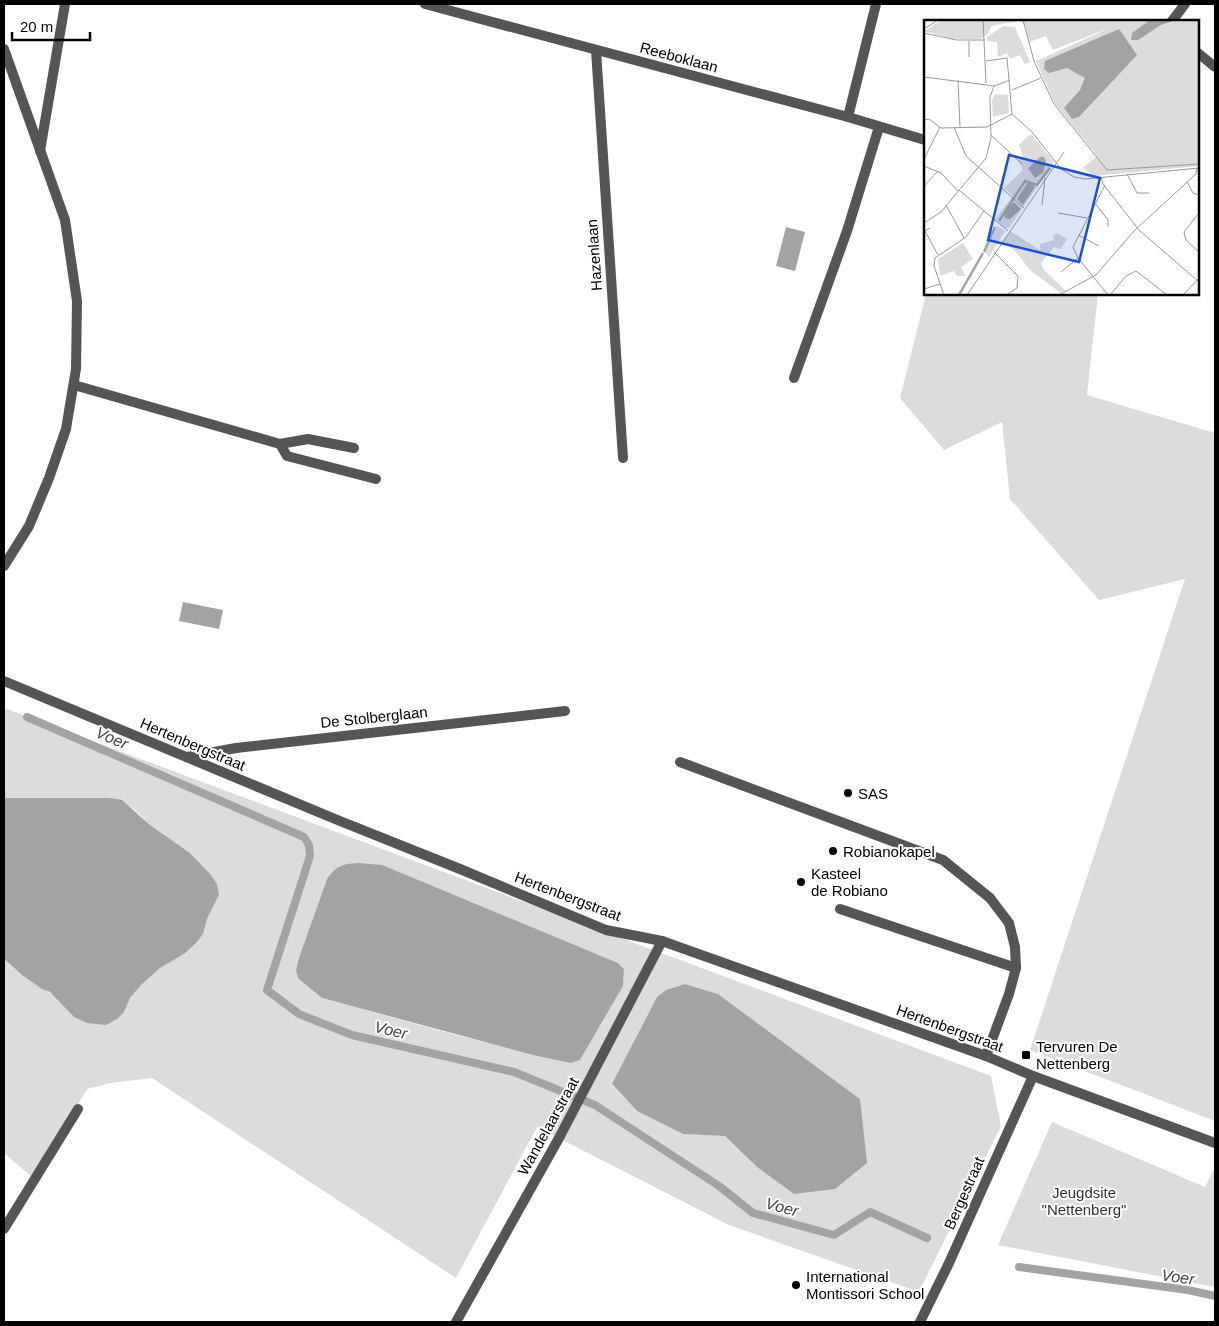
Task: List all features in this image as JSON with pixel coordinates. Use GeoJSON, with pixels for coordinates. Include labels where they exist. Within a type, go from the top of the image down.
{"type":"FeatureCollection","features":[{"type":"Feature","properties":{"kind":"street"},"geometry":{"type":"LineString","coordinates":[[40,151],[65,4]]}},
{"type":"Feature","properties":{"kind":"street","name":"Reeboklaan"},"geometry":{"type":"LineString","coordinates":[[425,4],[848,117],[924,140]]}},
{"type":"Feature","properties":{"kind":"street"},"geometry":{"type":"LineString","coordinates":[[848,117],[876,4]]}},
{"type":"Feature","properties":{"kind":"street"},"geometry":{"type":"LineString","coordinates":[[1173,20],[1185,4]]}},
{"type":"Feature","properties":{"kind":"street"},"geometry":{"type":"LineString","coordinates":[[4,49],[65,220],[75,292],[76,369],[66,429],[49,478],[29,526],[4,566]]}},
{"type":"Feature","properties":{"kind":"street","name":"Hazenlaan"},"geometry":{"type":"LineString","coordinates":[[596,50],[623,458]]}},
{"type":"Feature","properties":{"kind":"street"},"geometry":{"type":"LineString","coordinates":[[1199,54],[1215,67]]}},
{"type":"Feature","properties":{"kind":"street"},"geometry":{"type":"LineString","coordinates":[[794,378],[847,231],[879,127]]}},
{"type":"Feature","properties":{"kind":"street"},"geometry":{"type":"LineString","coordinates":[[74,385],[280,444],[308,439],[354,448]]}},
{"type":"Feature","properties":{"kind":"street"},"geometry":{"type":"LineString","coordinates":[[280,444],[287,456],[376,479]]}},
{"type":"Feature","properties":{"kind":"street","name":"Hertenbergstraat"},"geometry":{"type":"LineString","coordinates":[[4,681],[606,930],[662,941],[986,1056],[1034,1076],[1215,1143]]}},
{"type":"Feature","properties":{"kind":"street","name":"De Stolberglaan"},"geometry":{"type":"LineString","coordinates":[[187,757],[236,748],[565,711]]}},
{"type":"Feature","properties":{"kind":"street"},"geometry":{"type":"LineString","coordinates":[[680,762],[943,860],[990,898],[1009,923],[1016,968],[1009,994],[986,1056]]}},
{"type":"Feature","properties":{"kind":"street"},"geometry":{"type":"LineString","coordinates":[[840,909],[1016,968]]}},
{"type":"Feature","properties":{"kind":"street","name":"Wandelaarstraat"},"geometry":{"type":"LineString","coordinates":[[456,1322],[585,1090],[662,941]]}},
{"type":"Feature","properties":{"kind":"street","name":"Bergestraat"},"geometry":{"type":"LineString","coordinates":[[920,1322],[950,1263],[1034,1076]]}},
{"type":"Feature","properties":{"kind":"street"},"geometry":{"type":"LineString","coordinates":[[4,1229],[78,1109]]}},
{"type":"Feature","properties":{"kind":"green space"},"geometry":{"type":"Polygon","coordinates":[[[926,295],[1098,295],[1087,395],[1215,433],[1215,1121],[1030,1050],[1185,579],[1099,600],[1010,499],[1002,422],[944,450],[900,398],[926,295]]]}},
{"type":"Feature","properties":{"kind":"green space"},"geometry":{"type":"Polygon","coordinates":[[[4,708],[991,1076],[1001,1126],[919,1292],[729,1225],[537,1127],[456,1278],[152,1078],[110,1083],[87,1089],[33,1178],[4,1153],[4,959],[20,973],[52,994],[74,1017],[124,1012],[130,998],[141,985],[160,968],[184,954],[203,934],[207,919],[219,895],[190,853],[150,825],[134,809],[110,798],[4,798],[4,708]],[[327,879],[296,970],[322,998],[456,1035],[571,1063],[580,1060],[623,986],[624,969],[618,963],[414,880],[327,879]],[[685,984],[666,990],[657,997],[612,1085],[637,1111],[683,1134],[725,1136],[757,1167],[794,1194],[860,1099],[718,994],[685,984]]]}},
{"type":"Feature","properties":{"kind":"green space","name":"Jeugdsite \"Nettenberg\""},"geometry":{"type":"Polygon","coordinates":[[[1052,1122],[1205,1187],[1215,1167],[1215,1287],[998,1245],[1052,1122]]]}},
{"type":"Feature","properties":{"kind":"shaded area"},"geometry":{"type":"Polygon","coordinates":[[[786,227],[805,232],[795,271],[776,266],[786,227]]]}},
{"type":"Feature","properties":{"kind":"shaded area"},"geometry":{"type":"Polygon","coordinates":[[[183,602],[223,610],[219,629],[179,621],[183,602]]]}},
{"type":"Feature","properties":{"kind":"shaded area"},"geometry":{"type":"Polygon","coordinates":[[[4,798],[110,798],[122,800],[150,825],[190,853],[217,884],[219,895],[207,919],[203,934],[196,943],[184,954],[160,968],[141,985],[130,998],[124,1012],[117,1019],[106,1025],[87,1023],[74,1017],[50,992],[42,989],[22,975],[4,959],[4,798]]]}},
{"type":"Feature","properties":{"kind":"shaded area"},"geometry":{"type":"Polygon","coordinates":[[[358,863],[382,865],[618,963],[624,969],[623,986],[580,1060],[571,1063],[533,1055],[322,998],[298,978],[296,970],[299,958],[327,879],[340,866],[358,863]]]}},
{"type":"Feature","properties":{"kind":"shaded area"},"geometry":{"type":"Polygon","coordinates":[[[685,984],[718,994],[860,1099],[867,1163],[835,1189],[794,1194],[757,1167],[725,1136],[683,1134],[637,1111],[612,1084],[657,997],[666,990],[685,984]]]}},
{"type":"Feature","properties":{"kind":"waterway","name":"Voer"},"geometry":{"type":"LineString","coordinates":[[27,717],[304,837],[309,845],[310,856],[267,990],[299,1014],[352,1035],[514,1072],[595,1105],[719,1186],[753,1213],[834,1235],[870,1212],[927,1238]]}},
{"type":"Feature","properties":{"kind":"waterway","name":"Voer"},"geometry":{"type":"LineString","coordinates":[[1019,1267],[1188,1290],[1215,1296]]}},
{"type":"Feature","properties":{"kind":"place","name":"SAS"},"geometry":{"type":"Point","coordinates":[848,793]}},
{"type":"Feature","properties":{"kind":"place","name":"Robianokapel"},"geometry":{"type":"Point","coordinates":[833,851]}},
{"type":"Feature","properties":{"kind":"place","name":"Kasteel de Robiano"},"geometry":{"type":"Point","coordinates":[801,882]}},
{"type":"Feature","properties":{"kind":"place","name":"Tervuren De Nettenberg"},"geometry":{"type":"Point","coordinates":[1026,1055]}},
{"type":"Feature","properties":{"kind":"place","name":"International Montissori School"},"geometry":{"type":"Point","coordinates":[796,1285]}}]}
